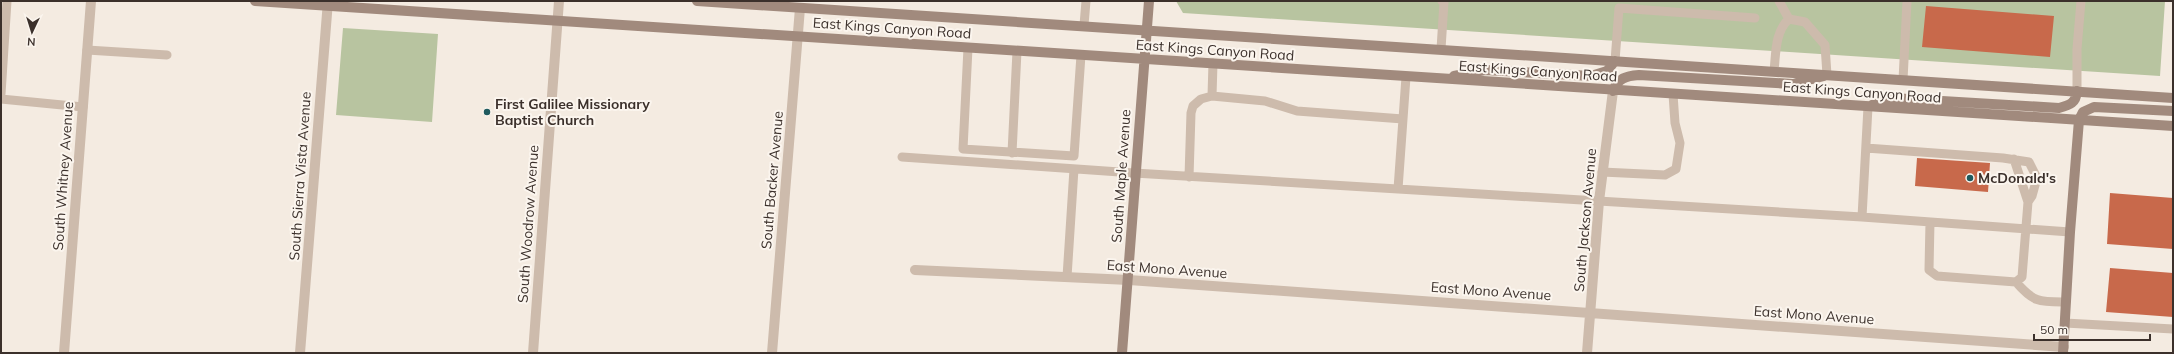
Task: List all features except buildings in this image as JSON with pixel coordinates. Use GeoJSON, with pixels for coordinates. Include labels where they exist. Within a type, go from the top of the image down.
{"type":"FeatureCollection","features":[{"type":"Feature","properties":{"kind":"main road","name":"East Kings Canyon Road"},"geometry":{"type":"LineString","coordinates":[[255,1],[327,3],[557,21],[1213,63],[1613,91],[2173,126]]}},
{"type":"Feature","properties":{"kind":"main road","name":"East Kings Canyon Road"},"geometry":{"type":"LineString","coordinates":[[697,1],[1084,25],[2173,98]]}},
{"type":"Feature","properties":{"kind":"main road","name":"South Maple Avenue"},"geometry":{"type":"LineString","coordinates":[[1122,353],[1134,173],[1148,30],[1149,1]]}},
{"type":"Feature","properties":{"kind":"main road"},"geometry":{"type":"LineString","coordinates":[[1440,79],[1485,70],[1591,76],[1606,71],[1615,61]]}},
{"type":"Feature","properties":{"kind":"main road"},"geometry":{"type":"LineString","coordinates":[[1613,91],[1616,83],[1628,76],[1639,75],[1793,84],[1808,82],[1827,75]]}},
{"type":"Feature","properties":{"kind":"main road"},"geometry":{"type":"LineString","coordinates":[[1868,107],[1892,98],[2059,108],[2074,102],[2077,98],[2077,91]]}},
{"type":"Feature","properties":{"kind":"main road"},"geometry":{"type":"LineString","coordinates":[[2064,350],[2070,232],[2079,120],[2084,112],[2094,107],[2173,111]]}},
{"type":"Feature","properties":{"kind":"street","name":"South Whitney Avenue"},"geometry":{"type":"LineString","coordinates":[[64,353],[91,1]]}},
{"type":"Feature","properties":{"kind":"street","name":"South Woodrow Avenue"},"geometry":{"type":"LineString","coordinates":[[533,353],[559,1]]}},
{"type":"Feature","properties":{"kind":"street","name":"South Sierra Vista Avenue"},"geometry":{"type":"LineString","coordinates":[[300,353],[327,3]]}},
{"type":"Feature","properties":{"kind":"street","name":"South Backer Avenue"},"geometry":{"type":"LineString","coordinates":[[772,353],[800,8]]}},
{"type":"Feature","properties":{"kind":"street","name":"South Jackson Avenue"},"geometry":{"type":"LineString","coordinates":[[1587,353],[1599,201],[1613,91]]}},
{"type":"Feature","properties":{"kind":"street","name":"East Mono Avenue"},"geometry":{"type":"LineString","coordinates":[[915,270],[1128,280],[1590,312],[2064,350]]}},
{"type":"Feature","properties":{"kind":"lane"},"geometry":{"type":"LineString","coordinates":[[1,94],[2,50],[7,1]]}},
{"type":"Feature","properties":{"kind":"lane"},"geometry":{"type":"LineString","coordinates":[[1084,25],[1086,1]]}},
{"type":"Feature","properties":{"kind":"lane"},"geometry":{"type":"LineString","coordinates":[[1441,49],[1444,2],[1442,1]]}},
{"type":"Feature","properties":{"kind":"lane"},"geometry":{"type":"LineString","coordinates":[[1779,1],[1789,19]]}},
{"type":"Feature","properties":{"kind":"lane"},"geometry":{"type":"LineString","coordinates":[[1903,80],[1907,1]]}},
{"type":"Feature","properties":{"kind":"lane"},"geometry":{"type":"LineString","coordinates":[[2077,91],[2077,49],[2081,1]]}},
{"type":"Feature","properties":{"kind":"lane"},"geometry":{"type":"LineString","coordinates":[[1615,61],[1619,8],[1754,18]]}},
{"type":"Feature","properties":{"kind":"lane"},"geometry":{"type":"LineString","coordinates":[[1774,71],[1778,39],[1782,25],[1789,19]]}},
{"type":"Feature","properties":{"kind":"lane"},"geometry":{"type":"LineString","coordinates":[[1789,19],[1805,22],[1825,45],[1827,75]]}},
{"type":"Feature","properties":{"kind":"lane"},"geometry":{"type":"LineString","coordinates":[[968,48],[963,149],[1012,153],[1074,156],[1081,55]]}},
{"type":"Feature","properties":{"kind":"lane"},"geometry":{"type":"LineString","coordinates":[[87,50],[167,55]]}},
{"type":"Feature","properties":{"kind":"lane"},"geometry":{"type":"LineString","coordinates":[[1012,153],[1017,51]]}},
{"type":"Feature","properties":{"kind":"lane"},"geometry":{"type":"LineString","coordinates":[[1212,96],[1213,63]]}},
{"type":"Feature","properties":{"kind":"lane"},"geometry":{"type":"LineString","coordinates":[[1398,189],[1406,77]]}},
{"type":"Feature","properties":{"kind":"lane"},"geometry":{"type":"LineString","coordinates":[[1602,172],[1664,175],[1676,169],[1680,143],[1675,123],[1673,94]]}},
{"type":"Feature","properties":{"kind":"lane"},"geometry":{"type":"LineString","coordinates":[[1189,177],[1191,112],[1193,106],[1201,99],[1212,96],[1265,101],[1298,111],[1403,119]]}},
{"type":"Feature","properties":{"kind":"lane"},"geometry":{"type":"LineString","coordinates":[[1,99],[83,107]]}},
{"type":"Feature","properties":{"kind":"lane"},"geometry":{"type":"LineString","coordinates":[[1862,217],[1868,107]]}},
{"type":"Feature","properties":{"kind":"lane"},"geometry":{"type":"LineString","coordinates":[[1866,148],[2014,159],[2029,162],[2037,178],[2032,196],[2028,202]]}},
{"type":"Feature","properties":{"kind":"lane"},"geometry":{"type":"LineString","coordinates":[[902,157],[1189,177],[1862,217],[2070,232]]}},
{"type":"Feature","properties":{"kind":"lane"},"geometry":{"type":"LineString","coordinates":[[1930,222],[1929,270],[1937,276],[2016,282],[2022,277],[2028,202],[2014,159]]}},
{"type":"Feature","properties":{"kind":"lane"},"geometry":{"type":"LineString","coordinates":[[1067,277],[1074,169]]}},
{"type":"Feature","properties":{"kind":"lane"},"geometry":{"type":"LineString","coordinates":[[2016,282],[2028,296],[2043,302],[2066,302]]}},
{"type":"Feature","properties":{"kind":"lane"},"geometry":{"type":"LineString","coordinates":[[2065,323],[2173,330]]}},
{"type":"Feature","properties":{"kind":"green space"},"geometry":{"type":"Polygon","coordinates":[[[1176,1],[2165,1],[2160,76],[1183,13],[1176,1]]]}},
{"type":"Feature","properties":{"kind":"green space"},"geometry":{"type":"Polygon","coordinates":[[[343,28],[438,34],[432,122],[336,115],[343,28]]]}},
{"type":"Feature","properties":{"kind":"place","name":"First Galilee Missionary Baptist Church"},"geometry":{"type":"Point","coordinates":[487,112]}},
{"type":"Feature","properties":{"kind":"place","name":"McDonald's"},"geometry":{"type":"Point","coordinates":[1970,178]}}]}
